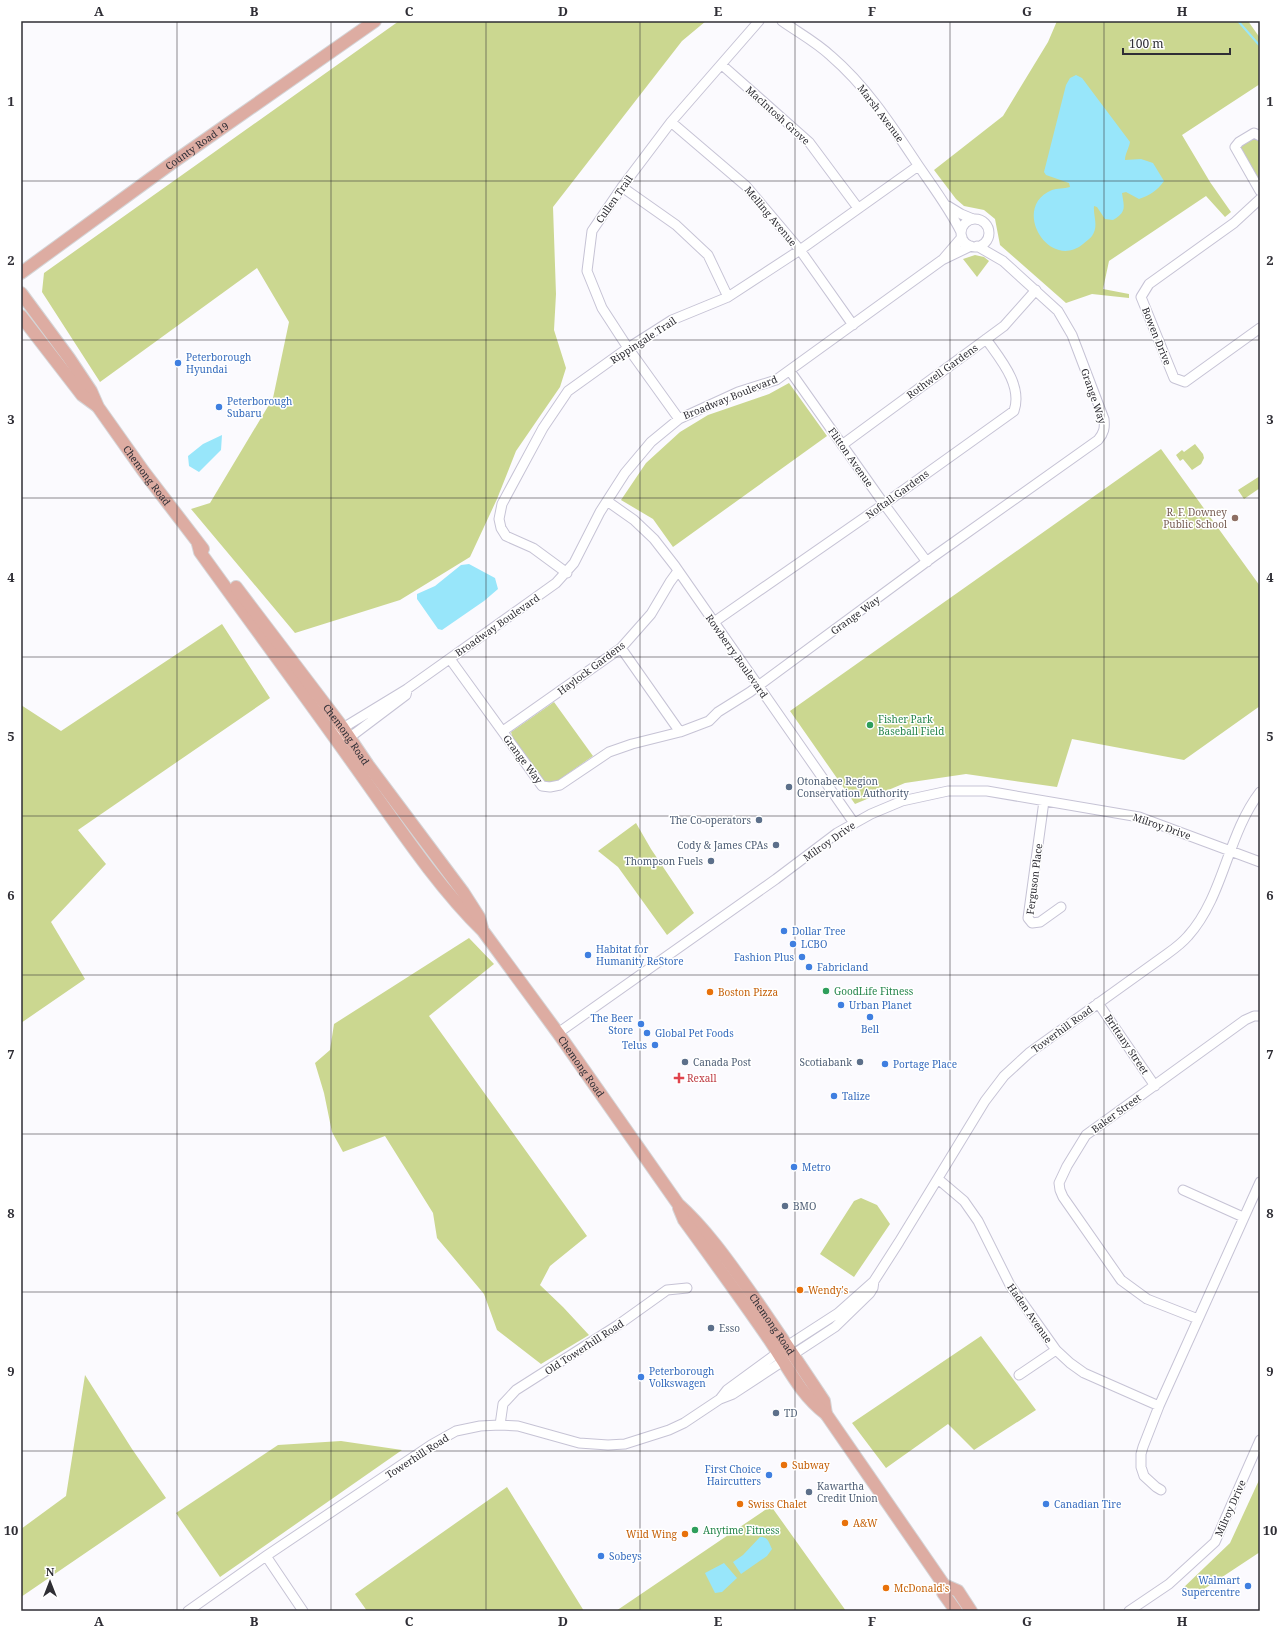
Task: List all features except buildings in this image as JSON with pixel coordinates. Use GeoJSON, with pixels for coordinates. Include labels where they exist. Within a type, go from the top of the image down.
{"type":"FeatureCollection","features":[{"type":"Feature","properties":{"kind":"main road","name":"County Road 19"},"geometry":{"type":"LineString","coordinates":[[21,273],[166,167],[376,21]]}},
{"type":"Feature","properties":{"kind":"main road","name":"Chemong Road"},"geometry":{"type":"LineString","coordinates":[[21,294],[69,358],[91,391],[98,407],[144,472],[198,544],[214,560],[344,737],[368,765],[463,892],[479,917],[483,931],[558,1033],[678,1204],[684,1220],[785,1354],[812,1403],[826,1414],[944,1585],[958,1591],[971,1611]]}},
{"type":"Feature","properties":{"kind":"main road","name":"Chemong Road"},"geometry":{"type":"LineString","coordinates":[[21,316],[82,395],[98,407]]}},
{"type":"Feature","properties":{"kind":"main road","name":"Chemong Road"},"geometry":{"type":"LineString","coordinates":[[198,544],[200,552],[333,734],[344,737]]}},
{"type":"Feature","properties":{"kind":"main road","name":"Chemong Road"},"geometry":{"type":"LineString","coordinates":[[944,1585],[943,1593],[956,1611]]}},
{"type":"Feature","properties":{"kind":"street","name":"Cullen Trail"},"geometry":{"type":"LineString","coordinates":[[679,418],[628,348],[602,308],[587,271],[592,231],[622,187],[671,122],[759,21]]}},
{"type":"Feature","properties":{"kind":"street","name":"Marsh Avenue"},"geometry":{"type":"LineString","coordinates":[[782,21],[813,40],[854,78],[872,99],[946,205],[961,234]]}},
{"type":"Feature","properties":{"kind":"street","name":"MacIntosh Grove"},"geometry":{"type":"LineString","coordinates":[[722,65],[809,142],[858,208]]}},
{"type":"Feature","properties":{"kind":"street","name":"Melling Avenue"},"geometry":{"type":"LineString","coordinates":[[671,122],[746,186],[800,250],[853,325]]}},
{"type":"Feature","properties":{"kind":"street"},"geometry":{"type":"LineString","coordinates":[[1260,136],[1254,133],[1239,142],[1235,147],[1260,191]]}},
{"type":"Feature","properties":{"kind":"street","name":"Rippingale Trail"},"geometry":{"type":"LineString","coordinates":[[567,573],[533,548],[506,536],[501,528],[499,519],[502,504],[543,428],[568,391],[628,348],[672,320],[728,297],[800,250],[918,166]]}},
{"type":"Feature","properties":{"kind":"street"},"geometry":{"type":"LineString","coordinates":[[622,187],[676,225],[708,255],[728,297]]}},
{"type":"Feature","properties":{"kind":"street","name":"Bowen Drive"},"geometry":{"type":"LineString","coordinates":[[1260,199],[1234,223],[1149,284],[1141,297],[1174,378],[1185,382],[1260,328]]}},
{"type":"Feature","properties":{"kind":"street","name":"Marsh Avenue"},"geometry":{"type":"LineString","coordinates":[[946,205],[973,219]]}},
{"type":"Feature","properties":{"kind":"street"},"geometry":{"type":"LineString","coordinates":[[973,219],[982,220],[988,226],[989,235],[985,242],[974,246],[965,243],[961,234],[965,223],[973,219]]}},
{"type":"Feature","properties":{"kind":"street","name":"Broadway Boulevard"},"geometry":{"type":"LineString","coordinates":[[942,260],[961,234]]}},
{"type":"Feature","properties":{"kind":"street","name":"Grange Way"},"geometry":{"type":"LineString","coordinates":[[989,235],[992,248],[998,258]]}},
{"type":"Feature","properties":{"kind":"street","name":"Broadway Boulevard"},"geometry":{"type":"LineString","coordinates":[[344,737],[406,695],[407,689],[556,583],[567,573],[574,563],[607,501],[625,473],[647,447],[679,418],[738,392],[776,380],[942,260],[974,246]]}},
{"type":"Feature","properties":{"kind":"street","name":"Grange Way"},"geometry":{"type":"LineString","coordinates":[[450,659],[542,786],[550,787],[560,785],[609,752],[632,744],[680,732],[709,721],[718,712],[750,692],[757,685],[1098,440],[1105,429],[1104,418],[1072,335],[1058,310],[998,258],[974,246]]}},
{"type":"Feature","properties":{"kind":"street","name":"Rothwell Gardens"},"geometry":{"type":"LineString","coordinates":[[842,445],[1004,326],[1036,290]]}},
{"type":"Feature","properties":{"kind":"street","name":"Noftall Gardens"},"geometry":{"type":"LineString","coordinates":[[714,622],[884,504],[1014,411],[1017,398],[1016,391],[1002,362],[986,340]]}},
{"type":"Feature","properties":{"kind":"street","name":"Flitton Avenue"},"geometry":{"type":"LineString","coordinates":[[790,371],[927,562]]}},
{"type":"Feature","properties":{"kind":"street","name":"Rowberry Boulevard"},"geometry":{"type":"LineString","coordinates":[[607,501],[634,520],[654,539],[714,622],[854,823]]}},
{"type":"Feature","properties":{"kind":"street","name":"Haylock Gardens"},"geometry":{"type":"LineString","coordinates":[[503,731],[621,648],[651,614],[678,571]]}},
{"type":"Feature","properties":{"kind":"street"},"geometry":{"type":"LineString","coordinates":[[621,648],[680,732]]}},
{"type":"Feature","properties":{"kind":"street","name":"Milroy Drive"},"geometry":{"type":"LineString","coordinates":[[558,1033],[776,879],[837,833],[871,814],[902,801],[948,791],[987,791],[1139,817],[1260,862]]}},
{"type":"Feature","properties":{"kind":"street","name":"Towerhill Road"},"geometry":{"type":"LineString","coordinates":[[188,1611],[266,1556],[430,1445],[456,1431],[480,1426],[518,1426],[579,1443],[608,1445],[625,1444],[669,1430],[684,1423],[720,1398],[727,1390],[785,1354],[838,1313],[874,1281],[986,1101],[1004,1076],[1029,1053],[1167,954],[1188,937],[1204,912],[1229,850],[1249,806],[1260,792]]}},
{"type":"Feature","properties":{"kind":"street","name":"Ferguson Place"},"geometry":{"type":"LineString","coordinates":[[1044,801],[1028,918],[1032,923],[1040,922],[1061,907]]}},
{"type":"Feature","properties":{"kind":"street","name":"Brittany Street"},"geometry":{"type":"LineString","coordinates":[[1098,1003],[1155,1086]]}},
{"type":"Feature","properties":{"kind":"street","name":"Baker Street"},"geometry":{"type":"LineString","coordinates":[[1198,1319],[1147,1299],[1121,1280],[1060,1190],[1059,1183],[1086,1135],[1245,1020],[1254,1016],[1260,1016]]}},
{"type":"Feature","properties":{"kind":"street","name":"Haden Avenue"},"geometry":{"type":"LineString","coordinates":[[938,1179],[964,1201],[978,1221],[1010,1285],[1056,1350],[1084,1373],[1159,1406]]}},
{"type":"Feature","properties":{"kind":"street"},"geometry":{"type":"LineString","coordinates":[[1161,1490],[1156,1488],[1144,1476],[1141,1467],[1141,1454],[1159,1406],[1260,1182]]}},
{"type":"Feature","properties":{"kind":"street"},"geometry":{"type":"LineString","coordinates":[[1183,1190],[1243,1218]]}},
{"type":"Feature","properties":{"kind":"street","name":"Old Towerhill Road"},"geometry":{"type":"LineString","coordinates":[[500,1425],[503,1404],[516,1390],[618,1325],[667,1290],[687,1288]]}},
{"type":"Feature","properties":{"kind":"street"},"geometry":{"type":"LineString","coordinates":[[1019,1375],[1056,1350]]}},
{"type":"Feature","properties":{"kind":"street","name":"Milroy Drive"},"geometry":{"type":"LineString","coordinates":[[1130,1611],[1168,1584],[1215,1542],[1260,1440]]}},
{"type":"Feature","properties":{"kind":"street"},"geometry":{"type":"LineString","coordinates":[[266,1556],[303,1611]]}},
{"type":"Feature","properties":{"kind":"green space"},"geometry":{"type":"Polygon","coordinates":[[[399,21],[706,21],[682,41],[553,207],[556,294],[554,330],[566,368],[560,387],[516,451],[497,499],[470,557],[400,600],[295,633],[191,509],[210,503],[273,398],[289,322],[257,268],[100,382],[42,292],[44,273],[399,21]]]}},
{"type":"Feature","properties":{"kind":"green space"},"geometry":{"type":"Polygon","coordinates":[[[1057,21],[1248,21],[1260,38],[1260,84],[1182,135],[1210,182],[1231,212],[1225,217],[1206,196],[1109,261],[1103,289],[1129,294],[1129,298],[1092,294],[1066,303],[1000,245],[995,219],[984,210],[964,206],[956,199],[934,170],[1003,116],[1048,42],[1057,21]]]}},
{"type":"Feature","properties":{"kind":"green space"},"geometry":{"type":"Polygon","coordinates":[[[1256,138],[1260,141],[1260,184],[1241,154],[1241,146],[1256,138]]]}},
{"type":"Feature","properties":{"kind":"green space"},"geometry":{"type":"Polygon","coordinates":[[[975,255],[984,257],[989,261],[977,277],[963,259],[975,255]]]}},
{"type":"Feature","properties":{"kind":"green space"},"geometry":{"type":"Polygon","coordinates":[[[789,383],[827,436],[673,547],[653,519],[621,500],[646,463],[680,432],[708,415],[769,394],[789,383]]]}},
{"type":"Feature","properties":{"kind":"green space"},"geometry":{"type":"Polygon","coordinates":[[[1195,444],[1203,454],[1204,458],[1201,464],[1192,470],[1183,459],[1180,461],[1176,455],[1182,450],[1184,452],[1195,444]]]}},
{"type":"Feature","properties":{"kind":"green space"},"geometry":{"type":"Polygon","coordinates":[[[1161,449],[1260,586],[1260,706],[1184,760],[1072,739],[1057,787],[966,774],[905,783],[855,804],[790,711],[1161,449]]]}},
{"type":"Feature","properties":{"kind":"green space"},"geometry":{"type":"Polygon","coordinates":[[[1260,476],[1260,488],[1244,499],[1238,490],[1260,476]]]}},
{"type":"Feature","properties":{"kind":"green space"},"geometry":{"type":"Polygon","coordinates":[[[222,624],[270,698],[78,830],[106,864],[51,922],[85,979],[21,1023],[21,705],[61,731],[222,624]]]}},
{"type":"Feature","properties":{"kind":"green space"},"geometry":{"type":"Polygon","coordinates":[[[554,702],[593,756],[556,782],[548,784],[540,779],[513,739],[511,732],[554,702]]]}},
{"type":"Feature","properties":{"kind":"green space"},"geometry":{"type":"Polygon","coordinates":[[[636,823],[651,849],[694,913],[667,935],[618,867],[598,851],[636,823]]]}},
{"type":"Feature","properties":{"kind":"green space"},"geometry":{"type":"Polygon","coordinates":[[[469,938],[494,964],[429,1016],[587,1236],[550,1266],[540,1285],[589,1335],[541,1364],[497,1330],[484,1294],[437,1238],[433,1213],[385,1136],[343,1152],[332,1132],[324,1093],[315,1063],[330,1050],[334,1024],[469,938]]]}},
{"type":"Feature","properties":{"kind":"green space"},"geometry":{"type":"Polygon","coordinates":[[[861,1198],[877,1205],[890,1224],[854,1277],[820,1254],[854,1201],[861,1198]]]}},
{"type":"Feature","properties":{"kind":"green space"},"geometry":{"type":"Polygon","coordinates":[[[981,1336],[1036,1410],[974,1450],[948,1424],[886,1468],[852,1423],[981,1336]]]}},
{"type":"Feature","properties":{"kind":"green space"},"geometry":{"type":"Polygon","coordinates":[[[85,1375],[132,1449],[166,1498],[21,1597],[21,1529],[66,1496],[85,1375]]]}},
{"type":"Feature","properties":{"kind":"green space"},"geometry":{"type":"Polygon","coordinates":[[[341,1441],[402,1450],[220,1577],[176,1513],[278,1445],[341,1441]]]}},
{"type":"Feature","properties":{"kind":"green space"},"geometry":{"type":"Polygon","coordinates":[[[1260,1478],[1260,1552],[1204,1589],[1181,1590],[1230,1543],[1260,1478]]]}},
{"type":"Feature","properties":{"kind":"green space"},"geometry":{"type":"Polygon","coordinates":[[[507,1487],[584,1611],[367,1611],[355,1594],[507,1487]]]}},
{"type":"Feature","properties":{"kind":"green space"},"geometry":{"type":"Polygon","coordinates":[[[771,1506],[846,1611],[616,1611],[771,1506]]]}},
{"type":"Feature","properties":{"kind":"water"},"geometry":{"type":"Polygon","coordinates":[[[1076,75],[1082,78],[1130,142],[1125,160],[1141,159],[1153,163],[1164,181],[1153,192],[1139,199],[1126,192],[1122,193],[1123,212],[1113,220],[1105,219],[1097,207],[1094,206],[1095,228],[1091,237],[1083,244],[1070,250],[1058,250],[1047,244],[1039,234],[1034,222],[1034,210],[1040,198],[1052,190],[1070,187],[1069,183],[1046,175],[1044,172],[1066,85],[1070,78],[1076,75]]]}},
{"type":"Feature","properties":{"kind":"water"},"geometry":{"type":"Polygon","coordinates":[[[222,435],[221,450],[199,472],[189,466],[188,456],[203,444],[222,435]]]}},
{"type":"Feature","properties":{"kind":"water"},"geometry":{"type":"Polygon","coordinates":[[[469,564],[495,578],[498,589],[484,601],[442,630],[438,629],[417,599],[417,594],[435,586],[461,565],[469,564]]]}},
{"type":"Feature","properties":{"kind":"water"},"geometry":{"type":"Polygon","coordinates":[[[760,1537],[767,1539],[772,1549],[767,1556],[741,1574],[733,1562],[743,1555],[760,1537]]]}},
{"type":"Feature","properties":{"kind":"water"},"geometry":{"type":"Polygon","coordinates":[[[724,1563],[737,1578],[722,1592],[715,1593],[705,1573],[724,1563]]]}},
{"type":"Feature","properties":{"kind":"waterway"},"geometry":{"type":"LineString","coordinates":[[1238,21],[1260,46]]}},
{"type":"Feature","properties":{"kind":"place","name":"Peterborough Hyundai"},"geometry":{"type":"Point","coordinates":[178,363]}},
{"type":"Feature","properties":{"kind":"place","name":"Peterborough Subaru"},"geometry":{"type":"Point","coordinates":[219,407]}},
{"type":"Feature","properties":{"kind":"place","name":"R. F. Downey Public School"},"geometry":{"type":"Point","coordinates":[1235,518]}},
{"type":"Feature","properties":{"kind":"place","name":"Fisher Park Baseball Field"},"geometry":{"type":"Point","coordinates":[870,725]}},
{"type":"Feature","properties":{"kind":"place","name":"Otonabee Region Conservation Authority"},"geometry":{"type":"Point","coordinates":[789,787]}},
{"type":"Feature","properties":{"kind":"place","name":"The Co-operators"},"geometry":{"type":"Point","coordinates":[759,820]}},
{"type":"Feature","properties":{"kind":"place","name":"Cody & James CPAs"},"geometry":{"type":"Point","coordinates":[776,845]}},
{"type":"Feature","properties":{"kind":"place","name":"Thompson Fuels"},"geometry":{"type":"Point","coordinates":[711,861]}},
{"type":"Feature","properties":{"kind":"place","name":"Dollar Tree"},"geometry":{"type":"Point","coordinates":[784,931]}},
{"type":"Feature","properties":{"kind":"place","name":"LCBO"},"geometry":{"type":"Point","coordinates":[793,944]}},
{"type":"Feature","properties":{"kind":"place","name":"Habitat for Humanity ReStore"},"geometry":{"type":"Point","coordinates":[588,955]}},
{"type":"Feature","properties":{"kind":"place","name":"Fashion Plus"},"geometry":{"type":"Point","coordinates":[802,957]}},
{"type":"Feature","properties":{"kind":"place","name":"Fabricland"},"geometry":{"type":"Point","coordinates":[809,967]}},
{"type":"Feature","properties":{"kind":"place","name":"GoodLife Fitness"},"geometry":{"type":"Point","coordinates":[826,991]}},
{"type":"Feature","properties":{"kind":"place","name":"Boston Pizza"},"geometry":{"type":"Point","coordinates":[710,992]}},
{"type":"Feature","properties":{"kind":"place","name":"Urban Planet"},"geometry":{"type":"Point","coordinates":[841,1005]}},
{"type":"Feature","properties":{"kind":"place","name":"Bell"},"geometry":{"type":"Point","coordinates":[870,1017]}},
{"type":"Feature","properties":{"kind":"place","name":"The Beer Store"},"geometry":{"type":"Point","coordinates":[641,1024]}},
{"type":"Feature","properties":{"kind":"place","name":"Global Pet Foods"},"geometry":{"type":"Point","coordinates":[647,1033]}},
{"type":"Feature","properties":{"kind":"place","name":"Telus"},"geometry":{"type":"Point","coordinates":[655,1045]}},
{"type":"Feature","properties":{"kind":"place","name":"Canada Post"},"geometry":{"type":"Point","coordinates":[685,1062]}},
{"type":"Feature","properties":{"kind":"place","name":"Scotiabank"},"geometry":{"type":"Point","coordinates":[860,1062]}},
{"type":"Feature","properties":{"kind":"place","name":"Portage Place"},"geometry":{"type":"Point","coordinates":[885,1064]}},
{"type":"Feature","properties":{"kind":"place","name":"Rexall"},"geometry":{"type":"Point","coordinates":[679,1078]}},
{"type":"Feature","properties":{"kind":"place","name":"Talize"},"geometry":{"type":"Point","coordinates":[834,1096]}},
{"type":"Feature","properties":{"kind":"place","name":"Metro"},"geometry":{"type":"Point","coordinates":[794,1167]}},
{"type":"Feature","properties":{"kind":"place","name":"BMO"},"geometry":{"type":"Point","coordinates":[785,1206]}},
{"type":"Feature","properties":{"kind":"place","name":"Wendy's"},"geometry":{"type":"Point","coordinates":[800,1290]}},
{"type":"Feature","properties":{"kind":"place","name":"Esso"},"geometry":{"type":"Point","coordinates":[711,1328]}},
{"type":"Feature","properties":{"kind":"place","name":"Peterborough Volkswagen"},"geometry":{"type":"Point","coordinates":[641,1377]}},
{"type":"Feature","properties":{"kind":"place","name":"TD"},"geometry":{"type":"Point","coordinates":[776,1413]}},
{"type":"Feature","properties":{"kind":"place","name":"Subway"},"geometry":{"type":"Point","coordinates":[784,1465]}},
{"type":"Feature","properties":{"kind":"place","name":"First Choice Haircutters"},"geometry":{"type":"Point","coordinates":[769,1475]}},
{"type":"Feature","properties":{"kind":"place","name":"Kawartha Credit Union"},"geometry":{"type":"Point","coordinates":[809,1492]}},
{"type":"Feature","properties":{"kind":"place","name":"Swiss Chalet"},"geometry":{"type":"Point","coordinates":[740,1504]}},
{"type":"Feature","properties":{"kind":"place","name":"Canadian Tire"},"geometry":{"type":"Point","coordinates":[1046,1504]}},
{"type":"Feature","properties":{"kind":"place","name":"A&W"},"geometry":{"type":"Point","coordinates":[845,1523]}},
{"type":"Feature","properties":{"kind":"place","name":"Anytime Fitness"},"geometry":{"type":"Point","coordinates":[695,1530]}},
{"type":"Feature","properties":{"kind":"place","name":"Wild Wing"},"geometry":{"type":"Point","coordinates":[685,1534]}},
{"type":"Feature","properties":{"kind":"place","name":"Sobeys"},"geometry":{"type":"Point","coordinates":[601,1556]}},
{"type":"Feature","properties":{"kind":"place","name":"Walmart Supercentre"},"geometry":{"type":"Point","coordinates":[1248,1586]}},
{"type":"Feature","properties":{"kind":"place","name":"McDonald's"},"geometry":{"type":"Point","coordinates":[886,1588]}}]}
